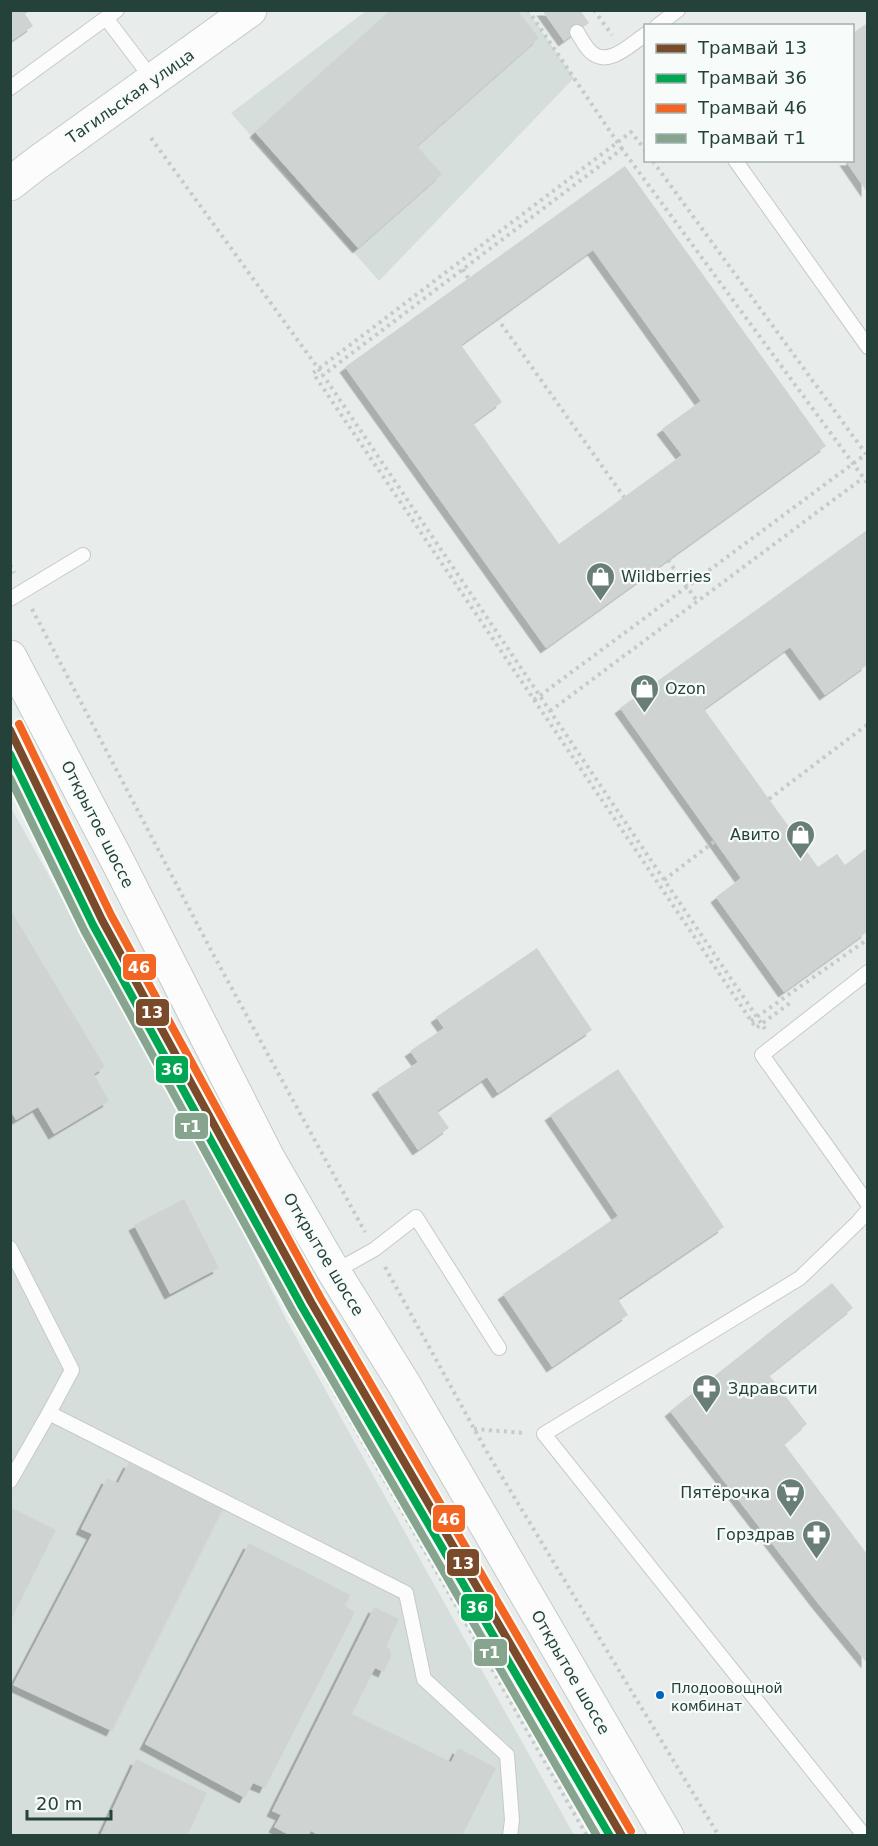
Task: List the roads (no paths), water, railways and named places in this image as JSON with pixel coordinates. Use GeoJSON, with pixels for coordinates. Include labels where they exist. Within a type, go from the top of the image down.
{"type":"FeatureCollection","features":[{"type":"Feature","properties":{"kind":"main road","name":"Тагильская улица"},"geometry":{"type":"LineString","coordinates":[[10,184],[250,10]]}},
{"type":"Feature","properties":{"kind":"main road","name":"Открытое шоссе"},"geometry":{"type":"LineString","coordinates":[[10,657],[124,874],[268,1158],[334,1272],[404,1384],[667,1836]]}},
{"type":"Feature","properties":{"kind":"lane"},"geometry":{"type":"LineString","coordinates":[[660,24],[678,10]]}},
{"type":"Feature","properties":{"kind":"lane"},"geometry":{"type":"LineString","coordinates":[[10,88],[112,14],[153,80]]}},
{"type":"Feature","properties":{"kind":"lane"},"geometry":{"type":"LineString","coordinates":[[577,32],[591,52],[598,57],[606,58],[623,50],[644,35]]}},
{"type":"Feature","properties":{"kind":"lane"},"geometry":{"type":"LineString","coordinates":[[736,162],[867,347]]}},
{"type":"Feature","properties":{"kind":"lane"},"geometry":{"type":"LineString","coordinates":[[10,599],[83,555]]}},
{"type":"Feature","properties":{"kind":"lane"},"geometry":{"type":"LineString","coordinates":[[867,972],[762,1055],[867,1204]]}},
{"type":"Feature","properties":{"kind":"lane"},"geometry":{"type":"LineString","coordinates":[[863,1834],[544,1434],[800,1278],[858,1222],[867,1210]]}},
{"type":"Feature","properties":{"kind":"lane"},"geometry":{"type":"LineString","coordinates":[[334,1272],[375,1249],[416,1217],[499,1348]]}},
{"type":"Feature","properties":{"kind":"lane"},"geometry":{"type":"LineString","coordinates":[[10,1248],[72,1370],[10,1481]]}},
{"type":"Feature","properties":{"kind":"lane"},"geometry":{"type":"LineString","coordinates":[[49,1413],[406,1593],[424,1679],[507,1755],[512,1820],[510,1836]]}},
{"type":"Feature","properties":{"kind":"tram line","name":"46"},"geometry":{"type":"LineString","coordinates":[[19,724],[111,915],[320,1297],[631,1831]]}},
{"type":"Feature","properties":{"kind":"tram line","name":"13"},"geometry":{"type":"LineString","coordinates":[[10,730],[102,920],[311,1302],[622,1836]]}},
{"type":"Feature","properties":{"kind":"tram line","name":"36"},"geometry":{"type":"LineString","coordinates":[[10,754],[93,925],[302,1307],[610,1836]]}},
{"type":"Feature","properties":{"kind":"tram line","name":"т1"},"geometry":{"type":"LineString","coordinates":[[10,778],[84,930],[293,1312],[597,1836]]}},
{"type":"Feature","properties":{"kind":"place","name":"Wildberries"},"geometry":{"type":"Point","coordinates":[600,602]}},
{"type":"Feature","properties":{"kind":"place","name":"Ozon"},"geometry":{"type":"Point","coordinates":[644,714]}},
{"type":"Feature","properties":{"kind":"place","name":"Авито"},"geometry":{"type":"Point","coordinates":[801,860]}},
{"type":"Feature","properties":{"kind":"place","name":"Здравсити"},"geometry":{"type":"Point","coordinates":[707,1414]}},
{"type":"Feature","properties":{"kind":"place","name":"Пятёрочка"},"geometry":{"type":"Point","coordinates":[791,1518]}},
{"type":"Feature","properties":{"kind":"place","name":"Горздрав"},"geometry":{"type":"Point","coordinates":[816,1560]}},
{"type":"Feature","properties":{"kind":"place","name":"Плодоовощной комбинат"},"geometry":{"type":"Point","coordinates":[660,1695]}}]}
